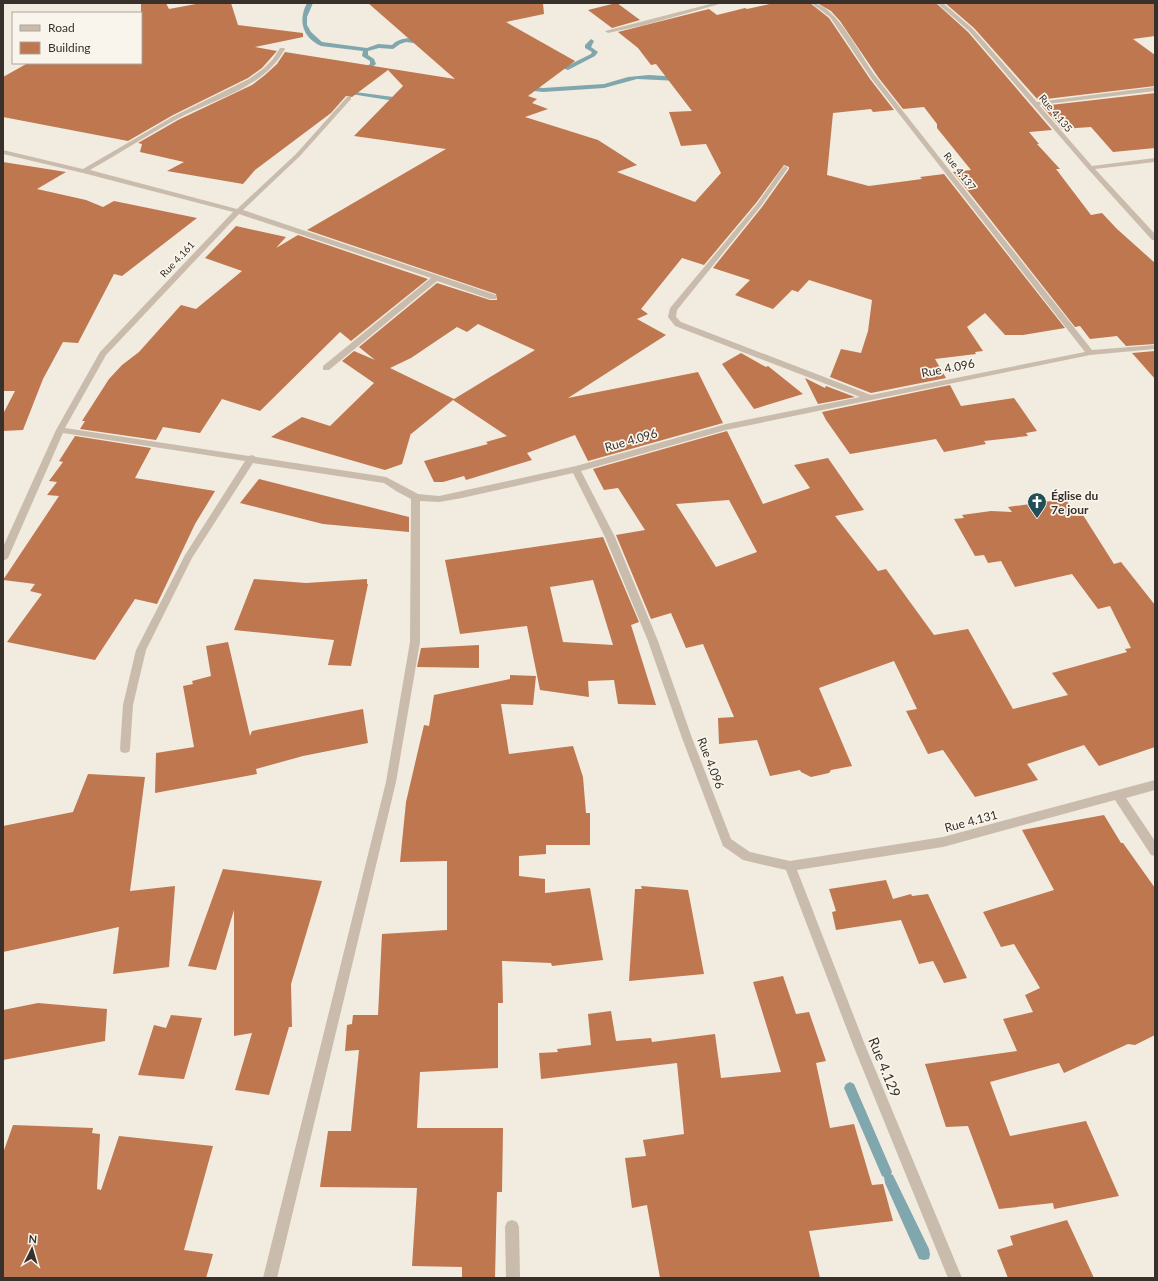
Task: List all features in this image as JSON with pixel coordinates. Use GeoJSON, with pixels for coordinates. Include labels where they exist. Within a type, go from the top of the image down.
{"type":"FeatureCollection","features":[{"type":"Feature","properties":{"kind":"street"},"geometry":{"type":"LineString","coordinates":[[608,31],[644,24],[720,3]]}},
{"type":"Feature","properties":{"kind":"street","name":"Rue 4.137"},"geometry":{"type":"LineString","coordinates":[[814,3],[832,16],[873,77],[1090,353]]}},
{"type":"Feature","properties":{"kind":"street","name":"Rue 4.135"},"geometry":{"type":"LineString","coordinates":[[940,3],[971,30],[1090,168],[1155,238]]}},
{"type":"Feature","properties":{"kind":"street"},"geometry":{"type":"LineString","coordinates":[[84,171],[177,117],[244,84],[268,69],[279,58],[282,49]]}},
{"type":"Feature","properties":{"kind":"street"},"geometry":{"type":"LineString","coordinates":[[1036,104],[1155,88]]}},
{"type":"Feature","properties":{"kind":"street","name":"Rue 4.161"},"geometry":{"type":"LineString","coordinates":[[3,558],[60,430],[103,354],[238,211],[298,155],[349,98]]}},
{"type":"Feature","properties":{"kind":"street"},"geometry":{"type":"LineString","coordinates":[[3,152],[84,171],[238,211],[493,297]]}},
{"type":"Feature","properties":{"kind":"street"},"geometry":{"type":"LineString","coordinates":[[1090,168],[1155,160]]}},
{"type":"Feature","properties":{"kind":"street"},"geometry":{"type":"LineString","coordinates":[[785,168],[759,205],[674,310],[672,317],[678,324],[868,397]]}},
{"type":"Feature","properties":{"kind":"street"},"geometry":{"type":"LineString","coordinates":[[326,368],[436,278]]}},
{"type":"Feature","properties":{"kind":"street","name":"Rue 4.096"},"geometry":{"type":"LineString","coordinates":[[790,866],[747,856],[727,842],[641,614],[610,537],[576,468],[726,427],[868,397],[1090,353],[1155,347]]}},
{"type":"Feature","properties":{"kind":"street"},"geometry":{"type":"LineString","coordinates":[[60,430],[252,458],[386,480],[399,489],[416,496],[439,499],[576,468]]}},
{"type":"Feature","properties":{"kind":"street"},"geometry":{"type":"LineString","coordinates":[[126,749],[128,705],[141,650],[188,557],[252,458]]}},
{"type":"Feature","properties":{"kind":"street"},"geometry":{"type":"LineString","coordinates":[[270,1278],[391,782],[415,642],[416,496]]}},
{"type":"Feature","properties":{"kind":"street","name":"Rue 4.131"},"geometry":{"type":"LineString","coordinates":[[790,866],[942,842],[1155,786]]}},
{"type":"Feature","properties":{"kind":"street"},"geometry":{"type":"LineString","coordinates":[[1118,795],[1155,851]]}},
{"type":"Feature","properties":{"kind":"street","name":"Rue 4.129"},"geometry":{"type":"LineString","coordinates":[[790,866],[859,1045],[955,1278]]}},
{"type":"Feature","properties":{"kind":"street"},"geometry":{"type":"LineString","coordinates":[[512,1227],[513,1278]]}},
{"type":"Feature","properties":{"kind":"building"},"geometry":{"type":"Polygon","coordinates":[[[141,3],[166,3],[169,9],[201,3],[231,3],[238,25],[303,33],[303,37],[255,47],[277,51],[262,68],[248,78],[173,115],[128,141],[3,117],[3,77],[26,64],[142,64],[141,3]]]}},
{"type":"Feature","properties":{"kind":"building"},"geometry":{"type":"Polygon","coordinates":[[[368,3],[543,3],[544,14],[506,22],[575,61],[528,96],[537,99],[532,103],[548,109],[525,117],[598,140],[637,165],[617,172],[695,202],[721,173],[706,144],[681,146],[669,112],[692,111],[656,64],[651,65],[638,48],[618,32],[709,9],[717,15],[774,3],[810,3],[829,18],[870,79],[894,110],[873,112],[871,109],[833,113],[827,175],[869,186],[922,179],[920,177],[944,174],[1065,328],[1023,335],[1005,335],[985,313],[967,327],[983,351],[975,352],[976,354],[935,359],[946,378],[871,393],[830,377],[841,349],[861,353],[868,331],[872,300],[809,280],[798,292],[792,290],[773,309],[735,295],[750,280],[713,268],[762,207],[789,169],[789,167],[784,165],[756,203],[704,265],[682,258],[641,309],[648,314],[637,319],[666,335],[568,398],[698,372],[723,423],[588,461],[575,435],[527,453],[532,460],[466,480],[464,476],[443,482],[434,482],[424,461],[488,444],[486,442],[507,436],[453,400],[411,433],[402,464],[385,470],[271,437],[302,417],[330,426],[374,383],[342,361],[354,351],[375,360],[359,347],[437,283],[490,300],[497,300],[496,294],[307,230],[446,149],[354,136],[403,86],[388,70],[352,97],[346,96],[331,113],[255,170],[243,184],[167,171],[184,162],[140,152],[142,144],[138,143],[178,120],[252,85],[277,64],[285,52],[455,79],[368,3]],[[478,324],[467,332],[457,327],[411,358],[390,368],[454,399],[535,350],[478,324]]]}},
{"type":"Feature","properties":{"kind":"building"},"geometry":{"type":"Polygon","coordinates":[[[617,3],[640,20],[612,28],[588,10],[617,3]]]}},
{"type":"Feature","properties":{"kind":"building"},"geometry":{"type":"Polygon","coordinates":[[[817,3],[936,3],[968,32],[1052,130],[1029,132],[1039,144],[1037,144],[1060,169],[1056,169],[1091,215],[1102,213],[1117,229],[1155,263],[1155,344],[1126,346],[1117,336],[1090,339],[1080,326],[1075,327],[953,172],[971,170],[937,128],[937,124],[924,107],[903,109],[878,77],[840,21],[831,11],[817,3]]]}},
{"type":"Feature","properties":{"kind":"building"},"geometry":{"type":"Polygon","coordinates":[[[945,3],[1155,3],[1155,36],[1133,39],[1155,55],[1155,86],[1038,100],[974,28],[945,3]]]}},
{"type":"Feature","properties":{"kind":"building"},"geometry":{"type":"Polygon","coordinates":[[[1155,93],[1155,148],[1113,152],[1091,127],[1062,129],[1042,106],[1155,93]]]}},
{"type":"Feature","properties":{"kind":"building"},"geometry":{"type":"Polygon","coordinates":[[[3,162],[66,172],[37,189],[86,200],[103,207],[114,201],[197,218],[122,276],[114,274],[78,343],[63,342],[43,379],[23,430],[3,431],[3,414],[15,391],[3,391],[3,162]]]}},
{"type":"Feature","properties":{"kind":"building"},"geometry":{"type":"Polygon","coordinates":[[[236,226],[286,237],[276,248],[298,235],[428,279],[351,341],[340,332],[260,411],[222,399],[200,433],[163,427],[156,440],[80,429],[85,421],[82,421],[109,379],[122,365],[139,352],[181,305],[196,309],[242,271],[205,258],[236,226]]]}},
{"type":"Feature","properties":{"kind":"building"},"geometry":{"type":"Polygon","coordinates":[[[1155,351],[1155,379],[1132,353],[1155,351]]]}},
{"type":"Feature","properties":{"kind":"building"},"geometry":{"type":"Polygon","coordinates":[[[741,353],[766,367],[768,366],[803,394],[754,409],[722,364],[741,353]]]}},
{"type":"Feature","properties":{"kind":"building"},"geometry":{"type":"Polygon","coordinates":[[[805,378],[825,388],[826,386],[855,397],[818,404],[805,378]]]}},
{"type":"Feature","properties":{"kind":"building"},"geometry":{"type":"Polygon","coordinates":[[[950,385],[961,406],[1014,398],[1037,431],[1026,433],[1028,436],[984,441],[986,444],[944,452],[936,439],[850,454],[822,412],[950,385]]]}},
{"type":"Feature","properties":{"kind":"building"},"geometry":{"type":"Polygon","coordinates":[[[727,431],[763,504],[810,488],[794,465],[828,458],[864,510],[835,516],[878,571],[886,569],[934,635],[968,629],[1013,709],[1068,695],[1052,673],[1127,652],[1125,649],[1131,648],[1110,606],[1098,609],[1072,574],[1015,587],[1001,561],[988,563],[984,555],[975,556],[954,519],[964,518],[962,515],[991,511],[1012,512],[1008,507],[1066,499],[1076,516],[1083,515],[1114,564],[1121,562],[1155,605],[1155,747],[1099,766],[1084,745],[1027,764],[1038,780],[975,797],[943,750],[928,754],[906,711],[917,709],[894,661],[819,688],[852,766],[831,770],[829,773],[811,777],[800,770],[770,776],[757,740],[719,744],[718,718],[734,717],[703,644],[686,648],[671,613],[651,619],[616,535],[645,530],[618,488],[604,490],[593,469],[727,431]],[[729,500],[676,504],[716,567],[757,552],[729,500]]]}},
{"type":"Feature","properties":{"kind":"building"},"geometry":{"type":"Polygon","coordinates":[[[75,436],[151,448],[135,478],[215,491],[195,524],[157,604],[135,599],[95,660],[7,642],[42,594],[30,591],[35,584],[3,580],[59,496],[47,495],[57,482],[49,481],[63,462],[59,461],[75,436]]]}},
{"type":"Feature","properties":{"kind":"building"},"geometry":{"type":"Polygon","coordinates":[[[259,479],[409,517],[409,532],[323,524],[240,503],[259,479]]]}},
{"type":"Feature","properties":{"kind":"building"},"geometry":{"type":"Polygon","coordinates":[[[603,537],[639,622],[631,625],[656,705],[618,704],[614,680],[588,681],[589,697],[540,690],[527,626],[460,634],[445,560],[603,537]],[[593,580],[550,587],[563,642],[613,645],[593,580]]]}},
{"type":"Feature","properties":{"kind":"building"},"geometry":{"type":"Polygon","coordinates":[[[254,579],[306,583],[367,579],[368,584],[351,666],[328,665],[334,640],[234,630],[254,579]]]}},
{"type":"Feature","properties":{"kind":"building"},"geometry":{"type":"Polygon","coordinates":[[[228,642],[250,736],[252,731],[363,709],[368,743],[303,756],[256,769],[257,774],[155,793],[156,753],[194,747],[183,686],[193,684],[192,681],[211,676],[206,646],[228,642]]]}},
{"type":"Feature","properties":{"kind":"building"},"geometry":{"type":"Polygon","coordinates":[[[479,645],[479,668],[417,667],[421,648],[479,645]]]}},
{"type":"Feature","properties":{"kind":"building"},"geometry":{"type":"Polygon","coordinates":[[[510,675],[536,676],[533,705],[501,704],[509,754],[573,746],[583,777],[586,813],[590,813],[590,845],[546,845],[546,854],[519,856],[519,876],[545,879],[545,893],[590,888],[603,960],[552,966],[551,963],[502,961],[503,1003],[498,1003],[498,1068],[420,1072],[417,1128],[503,1128],[502,1192],[497,1192],[495,1278],[462,1277],[462,1267],[412,1266],[417,1188],[320,1187],[328,1131],[351,1131],[359,1050],[345,1051],[347,1025],[352,1024],[353,1015],[378,1015],[382,934],[447,930],[447,861],[400,862],[406,802],[424,725],[429,726],[434,695],[510,679],[510,675]]]}},
{"type":"Feature","properties":{"kind":"building"},"geometry":{"type":"Polygon","coordinates":[[[88,774],[145,777],[130,891],[175,886],[169,967],[113,974],[119,927],[3,952],[3,826],[73,812],[88,774]]]}},
{"type":"Feature","properties":{"kind":"building"},"geometry":{"type":"Polygon","coordinates":[[[1104,815],[1121,843],[1123,843],[1155,888],[1155,1035],[1135,1045],[1128,1044],[1064,1073],[1059,1063],[990,1082],[1010,1136],[1086,1121],[1119,1196],[1054,1209],[1053,1203],[999,1209],[968,1126],[946,1127],[925,1064],[1017,1051],[1003,1019],[1033,1012],[1025,995],[1040,988],[1014,944],[1001,947],[983,912],[1054,890],[1022,830],[1104,815]]]}},
{"type":"Feature","properties":{"kind":"building"},"geometry":{"type":"Polygon","coordinates":[[[223,869],[322,881],[291,984],[292,1027],[289,1027],[269,1095],[235,1090],[252,1033],[234,1036],[234,910],[216,970],[188,966],[223,869]]]}},
{"type":"Feature","properties":{"kind":"building"},"geometry":{"type":"Polygon","coordinates":[[[886,880],[893,899],[911,894],[912,896],[928,894],[967,978],[944,983],[933,961],[919,964],[901,920],[836,930],[832,912],[836,911],[829,889],[886,880]]]}},
{"type":"Feature","properties":{"kind":"building"},"geometry":{"type":"Polygon","coordinates":[[[641,886],[688,890],[704,974],[629,981],[635,889],[642,889],[641,886]]]}},
{"type":"Feature","properties":{"kind":"building"},"geometry":{"type":"Polygon","coordinates":[[[783,976],[796,1014],[809,1012],[826,1061],[816,1063],[830,1128],[854,1124],[872,1185],[883,1184],[893,1221],[809,1231],[820,1278],[660,1278],[647,1205],[632,1208],[625,1158],[646,1156],[643,1140],[684,1134],[677,1063],[541,1079],[539,1053],[558,1052],[557,1049],[591,1045],[588,1014],[611,1011],[616,1041],[651,1038],[652,1042],[715,1034],[721,1078],[781,1072],[753,982],[783,976]]]}},
{"type":"Feature","properties":{"kind":"building"},"geometry":{"type":"Polygon","coordinates":[[[38,1003],[107,1009],[105,1041],[3,1060],[3,1010],[38,1003]]]}},
{"type":"Feature","properties":{"kind":"building"},"geometry":{"type":"Polygon","coordinates":[[[171,1015],[202,1018],[184,1079],[138,1075],[154,1025],[166,1028],[171,1015]]]}},
{"type":"Feature","properties":{"kind":"building"},"geometry":{"type":"Polygon","coordinates":[[[13,1125],[93,1128],[92,1133],[100,1134],[97,1189],[101,1190],[119,1136],[213,1146],[184,1250],[213,1254],[206,1278],[3,1278],[3,1153],[13,1125]]]}},
{"type":"Feature","properties":{"kind":"building"},"geometry":{"type":"Polygon","coordinates":[[[1067,1220],[1094,1278],[1008,1278],[997,1250],[1013,1245],[1010,1236],[1067,1220]]]}},
{"type":"Feature","properties":{"kind":"waterway"},"geometry":{"type":"LineString","coordinates":[[310,3],[304,17],[306,29],[318,43],[323,45],[367,50],[378,46],[393,47],[398,42],[406,40],[421,42]]}},
{"type":"Feature","properties":{"kind":"waterway"},"geometry":{"type":"LineString","coordinates":[[554,64],[568,68],[593,55],[595,52],[588,48],[591,41]]}},
{"type":"Feature","properties":{"kind":"waterway"},"geometry":{"type":"LineString","coordinates":[[362,72],[373,64],[372,60],[365,56],[366,50]]}},
{"type":"Feature","properties":{"kind":"waterway"},"geometry":{"type":"LineString","coordinates":[[525,88],[543,90],[604,86],[637,77],[679,79]]}},
{"type":"Feature","properties":{"kind":"waterway"},"geometry":{"type":"LineString","coordinates":[[349,86],[350,91],[353,93],[401,100]]}},
{"type":"Feature","properties":{"kind":"waterway"},"geometry":{"type":"LineString","coordinates":[[850,1088],[886,1172]]}},
{"type":"Feature","properties":{"kind":"waterway"},"geometry":{"type":"LineString","coordinates":[[889,1179],[924,1254]]}},
{"type":"Feature","properties":{"kind":"place","name":"Église du 7e jour"},"geometry":{"type":"Point","coordinates":[1037,519]}}]}
